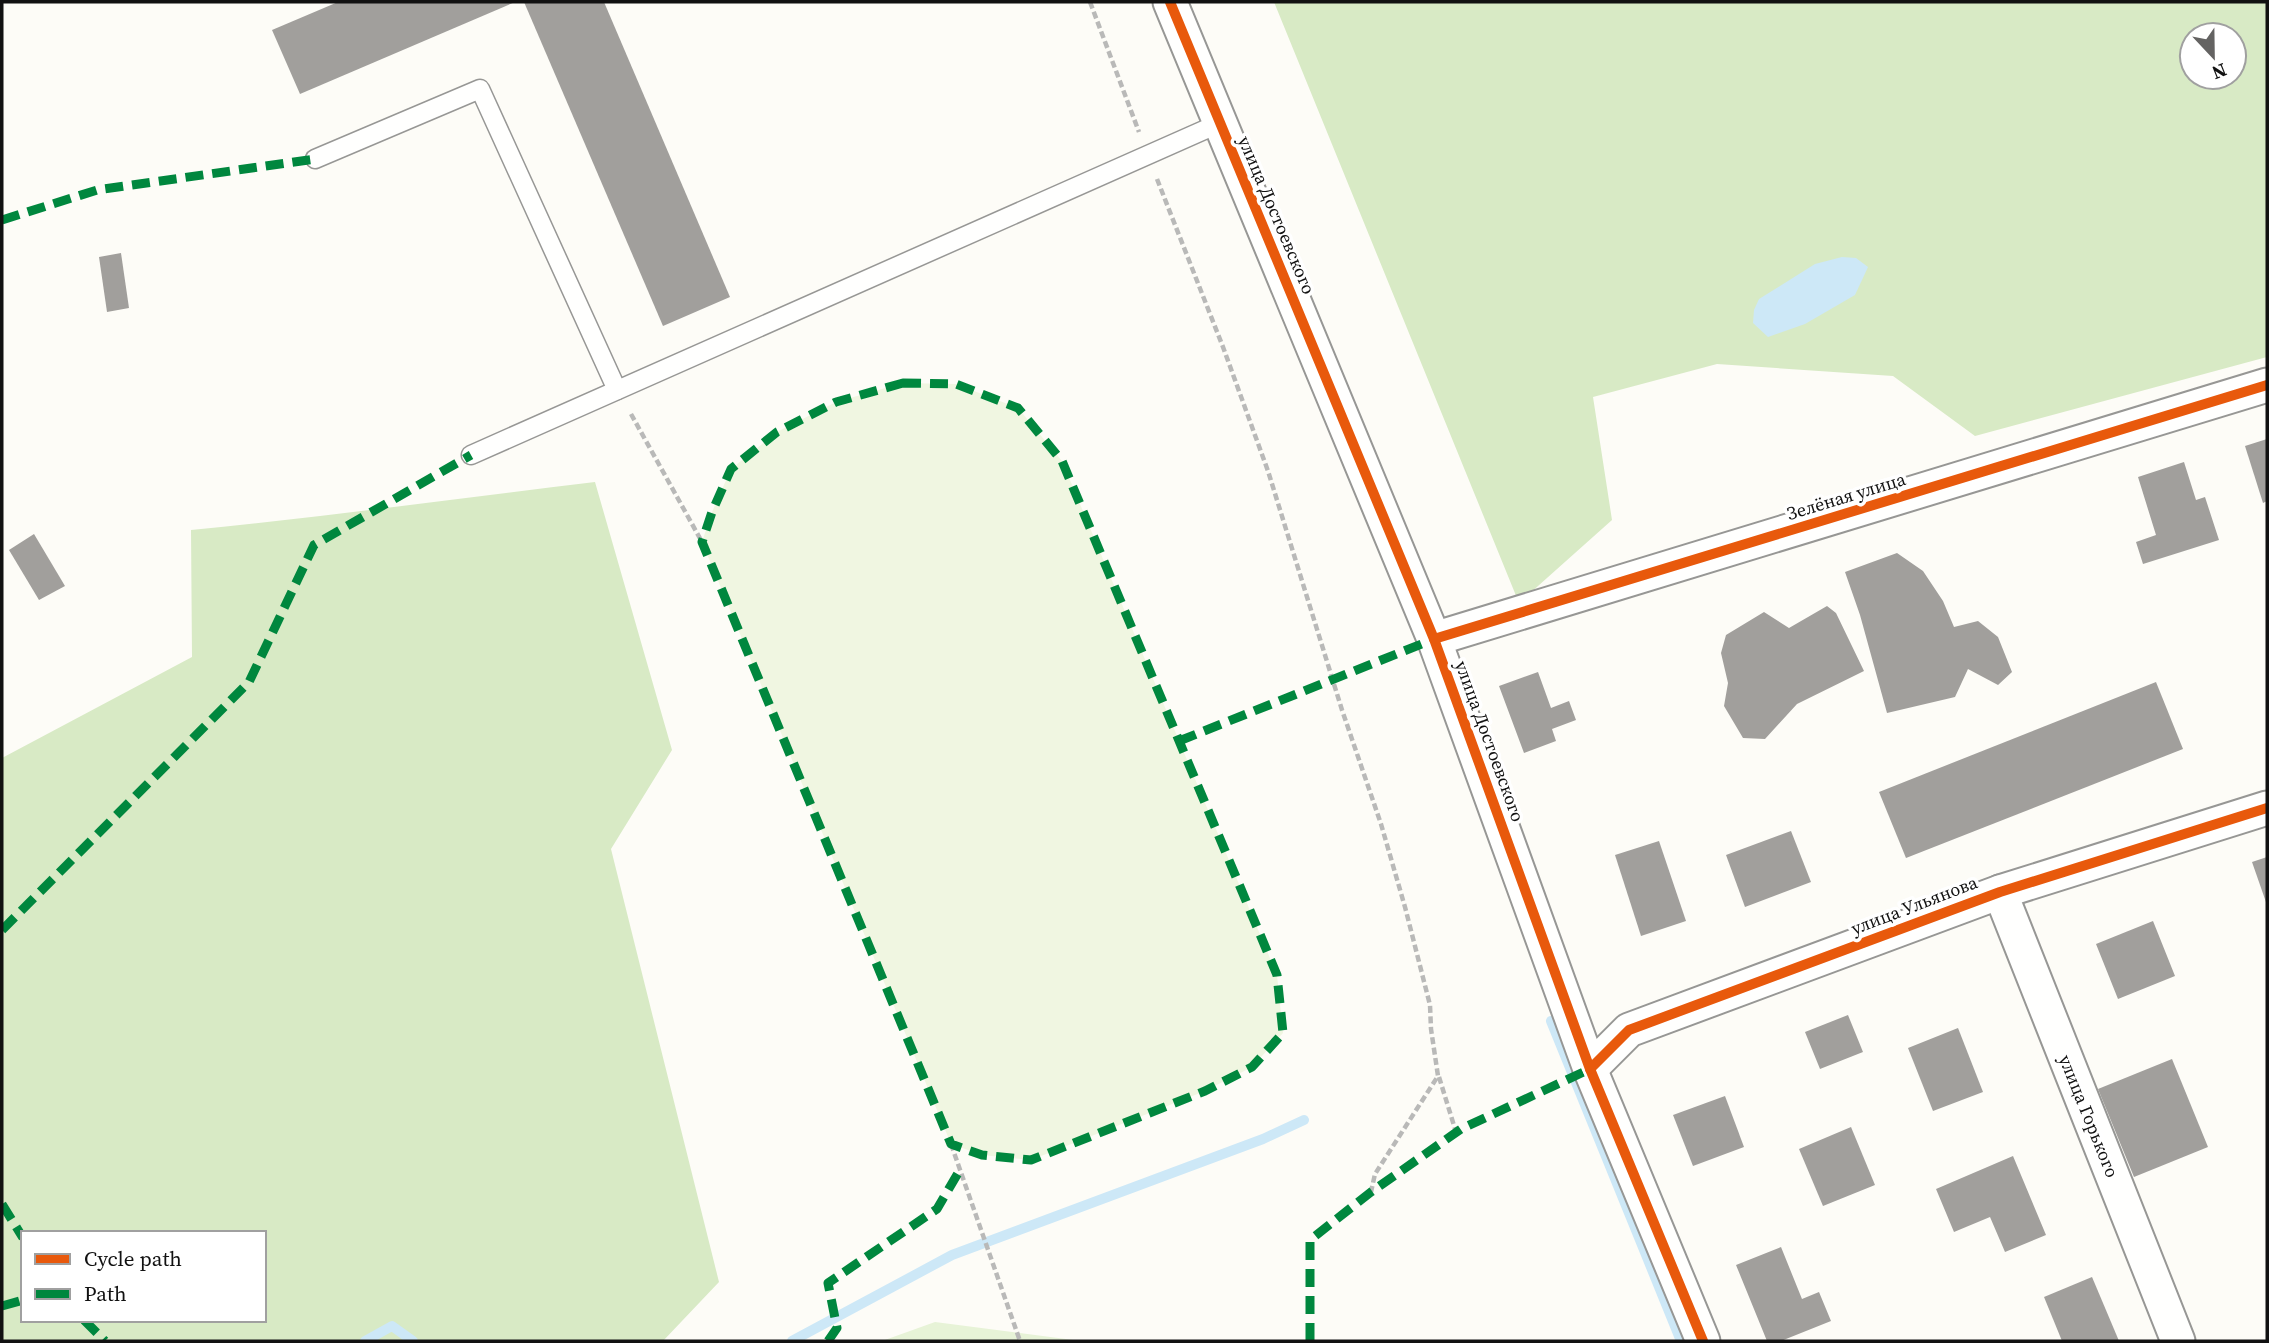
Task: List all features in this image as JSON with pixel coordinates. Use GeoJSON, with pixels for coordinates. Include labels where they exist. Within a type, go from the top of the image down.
{"type":"FeatureCollection","features":[{"type":"Feature","properties":{"kind":"street","name":"улица Достоевского"},"geometry":{"type":"LineString","coordinates":[[1170,2],[1434,639],[1590,1069],[1703,1341]]}},
{"type":"Feature","properties":{"kind":"street","name":"Зелёная улица"},"geometry":{"type":"LineString","coordinates":[[1434,639],[2267,386]]}},
{"type":"Feature","properties":{"kind":"street","name":"улица Ульянова"},"geometry":{"type":"LineString","coordinates":[[1590,1069],[1629,1030],[2000,892],[2267,808]]}},
{"type":"Feature","properties":{"kind":"street","name":"улица Горького"},"geometry":{"type":"LineString","coordinates":[[2000,892],[2178,1341]]}},
{"type":"Feature","properties":{"kind":"lane"},"geometry":{"type":"LineString","coordinates":[[315,159],[480,89],[617,390]]}},
{"type":"Feature","properties":{"kind":"lane"},"geometry":{"type":"LineString","coordinates":[[471,454],[1220,123]]}},
{"type":"Feature","properties":{"kind":"path"},"geometry":{"type":"LineString","coordinates":[[1090,2],[1268,471],[1405,907],[1430,1005],[1438,1076],[1456,1132]]}},
{"type":"Feature","properties":{"kind":"path"},"geometry":{"type":"LineString","coordinates":[[617,390],[702,542]]}},
{"type":"Feature","properties":{"kind":"path"},"geometry":{"type":"LineString","coordinates":[[1371,1192],[1375,1174],[1438,1076]]}},
{"type":"Feature","properties":{"kind":"path"},"geometry":{"type":"LineString","coordinates":[[951,1144],[1020,1341]]}},
{"type":"Feature","properties":{"kind":"green space"},"geometry":{"type":"Polygon","coordinates":[[[1274,2],[2267,2],[2267,357],[1975,436],[1893,376],[1717,364],[1593,397],[1612,520],[1519,603],[1274,2]]]}},
{"type":"Feature","properties":{"kind":"green space"},"geometry":{"type":"Polygon","coordinates":[[[903,383],[956,384],[1018,408],[1062,461],[1277,975],[1283,1033],[1252,1067],[1205,1091],[1031,1160],[982,1155],[951,1144],[702,542],[731,469],[777,432],[836,402],[903,383]]]}},
{"type":"Feature","properties":{"kind":"green space"},"geometry":{"type":"Polygon","coordinates":[[[595,482],[672,750],[611,849],[719,1282],[663,1341],[2,1341],[2,758],[192,657],[191,530],[595,482]]]}},
{"type":"Feature","properties":{"kind":"green space"},"geometry":{"type":"Polygon","coordinates":[[[935,1322],[1081,1341],[882,1341],[935,1322]]]}},
{"type":"Feature","properties":{"kind":"water"},"geometry":{"type":"Polygon","coordinates":[[[1842,257],[1856,258],[1868,267],[1855,295],[1805,324],[1768,337],[1753,323],[1754,310],[1759,299],[1815,264],[1842,257]]]}},
{"type":"Feature","properties":{"kind":"building"},"geometry":{"type":"Polygon","coordinates":[[[338,2],[515,2],[300,94],[272,30],[338,2]]]}},
{"type":"Feature","properties":{"kind":"building"},"geometry":{"type":"Polygon","coordinates":[[[524,2],[604,2],[730,297],[663,326],[524,2]]]}},
{"type":"Feature","properties":{"kind":"building"},"geometry":{"type":"Polygon","coordinates":[[[121,253],[129,308],[107,312],[99,257],[121,253]]]}},
{"type":"Feature","properties":{"kind":"building"},"geometry":{"type":"Polygon","coordinates":[[[2267,439],[2267,501],[2263,503],[2245,446],[2267,439]]]}},
{"type":"Feature","properties":{"kind":"building"},"geometry":{"type":"Polygon","coordinates":[[[2184,462],[2196,500],[2205,497],[2219,540],[2143,564],[2136,542],[2156,535],[2138,477],[2184,462]]]}},
{"type":"Feature","properties":{"kind":"building"},"geometry":{"type":"Polygon","coordinates":[[[34,534],[65,586],[39,600],[9,550],[34,534]]]}},
{"type":"Feature","properties":{"kind":"building"},"geometry":{"type":"Polygon","coordinates":[[[1897,553],[1923,571],[1943,601],[1954,627],[1978,621],[1998,637],[2012,672],[1998,685],[1968,669],[1955,697],[1887,713],[1860,615],[1845,572],[1897,553]]]}},
{"type":"Feature","properties":{"kind":"building"},"geometry":{"type":"Polygon","coordinates":[[[1827,606],[1836,613],[1864,671],[1797,704],[1765,739],[1743,738],[1724,706],[1728,683],[1721,653],[1726,635],[1764,612],[1789,628],[1827,606]]]}},
{"type":"Feature","properties":{"kind":"building"},"geometry":{"type":"Polygon","coordinates":[[[1538,672],[1551,708],[1569,701],[1576,720],[1552,729],[1556,741],[1524,753],[1499,686],[1538,672]]]}},
{"type":"Feature","properties":{"kind":"building"},"geometry":{"type":"Polygon","coordinates":[[[2156,682],[2183,749],[1906,858],[1879,792],[2156,682]]]}},
{"type":"Feature","properties":{"kind":"building"},"geometry":{"type":"Polygon","coordinates":[[[1791,831],[1811,882],[1745,907],[1726,855],[1791,831]]]}},
{"type":"Feature","properties":{"kind":"building"},"geometry":{"type":"Polygon","coordinates":[[[1659,841],[1686,921],[1641,936],[1615,855],[1659,841]]]}},
{"type":"Feature","properties":{"kind":"building"},"geometry":{"type":"Polygon","coordinates":[[[2267,857],[2267,905],[2252,862],[2267,857]]]}},
{"type":"Feature","properties":{"kind":"building"},"geometry":{"type":"Polygon","coordinates":[[[2153,921],[2175,976],[2118,999],[2096,944],[2153,921]]]}},
{"type":"Feature","properties":{"kind":"building"},"geometry":{"type":"Polygon","coordinates":[[[1848,1015],[1863,1052],[1820,1069],[1805,1032],[1848,1015]]]}},
{"type":"Feature","properties":{"kind":"building"},"geometry":{"type":"Polygon","coordinates":[[[1958,1028],[1983,1092],[1933,1111],[1908,1048],[1958,1028]]]}},
{"type":"Feature","properties":{"kind":"building"},"geometry":{"type":"Polygon","coordinates":[[[2172,1059],[2208,1147],[2134,1177],[2098,1089],[2172,1059]]]}},
{"type":"Feature","properties":{"kind":"building"},"geometry":{"type":"Polygon","coordinates":[[[1725,1096],[1744,1147],[1693,1166],[1673,1115],[1725,1096]]]}},
{"type":"Feature","properties":{"kind":"building"},"geometry":{"type":"Polygon","coordinates":[[[1851,1127],[1875,1185],[1823,1206],[1799,1149],[1851,1127]]]}},
{"type":"Feature","properties":{"kind":"building"},"geometry":{"type":"Polygon","coordinates":[[[2013,1156],[2046,1235],[2005,1252],[1990,1217],[1954,1232],[1936,1189],[2013,1156]]]}},
{"type":"Feature","properties":{"kind":"building"},"geometry":{"type":"Polygon","coordinates":[[[1781,1247],[1802,1299],[1819,1292],[1831,1321],[1781,1341],[1767,1341],[1736,1265],[1781,1247]]]}},
{"type":"Feature","properties":{"kind":"building"},"geometry":{"type":"Polygon","coordinates":[[[2092,1277],[2119,1341],[2062,1341],[2044,1297],[2092,1277]]]}},
{"type":"Feature","properties":{"kind":"waterway"},"geometry":{"type":"LineString","coordinates":[[1551,1021],[1681,1341]]}},
{"type":"Feature","properties":{"kind":"waterway"},"geometry":{"type":"LineString","coordinates":[[792,1341],[952,1255],[1263,1139],[1304,1120]]}},
{"type":"Feature","properties":{"kind":"waterway"},"geometry":{"type":"LineString","coordinates":[[365,1341],[392,1326],[413,1341]]}},
{"type":"Feature","properties":{"kind":"marked path"},"geometry":{"type":"LineString","coordinates":[[2,220],[97,190],[315,159]]}},
{"type":"Feature","properties":{"kind":"marked path"},"geometry":{"type":"LineString","coordinates":[[903,383],[956,384],[1018,408],[1062,461],[1277,975],[1283,1033],[1252,1067],[1205,1091],[1031,1160],[982,1155],[951,1144],[702,542],[731,469],[777,432],[836,402],[903,383]]}},
{"type":"Feature","properties":{"kind":"marked path"},"geometry":{"type":"LineString","coordinates":[[2,930],[249,682],[314,545],[471,455]]}},
{"type":"Feature","properties":{"kind":"marked path"},"geometry":{"type":"LineString","coordinates":[[1179,741],[1434,639]]}},
{"type":"Feature","properties":{"kind":"marked path"},"geometry":{"type":"LineString","coordinates":[[1310,1341],[1310,1240],[1371,1192],[1461,1129],[1590,1069]]}},
{"type":"Feature","properties":{"kind":"marked path"},"geometry":{"type":"LineString","coordinates":[[828,1341],[837,1328],[828,1283],[937,1209],[961,1168]]}},
{"type":"Feature","properties":{"kind":"marked path"},"geometry":{"type":"LineString","coordinates":[[2,1204],[21,1235]]}},
{"type":"Feature","properties":{"kind":"marked path"},"geometry":{"type":"LineString","coordinates":[[2,1306],[21,1301]]}},
{"type":"Feature","properties":{"kind":"marked path"},"geometry":{"type":"LineString","coordinates":[[86,1322],[105,1341]]}},
{"type":"Feature","properties":{"kind":"cycle path"},"geometry":{"type":"LineString","coordinates":[[1170,2],[1434,639],[1590,1069],[1703,1341]]}},
{"type":"Feature","properties":{"kind":"cycle path"},"geometry":{"type":"LineString","coordinates":[[1434,639],[2267,385]]}},
{"type":"Feature","properties":{"kind":"cycle path"},"geometry":{"type":"LineString","coordinates":[[1590,1069],[1629,1030],[2000,892],[2267,808]]}}]}
